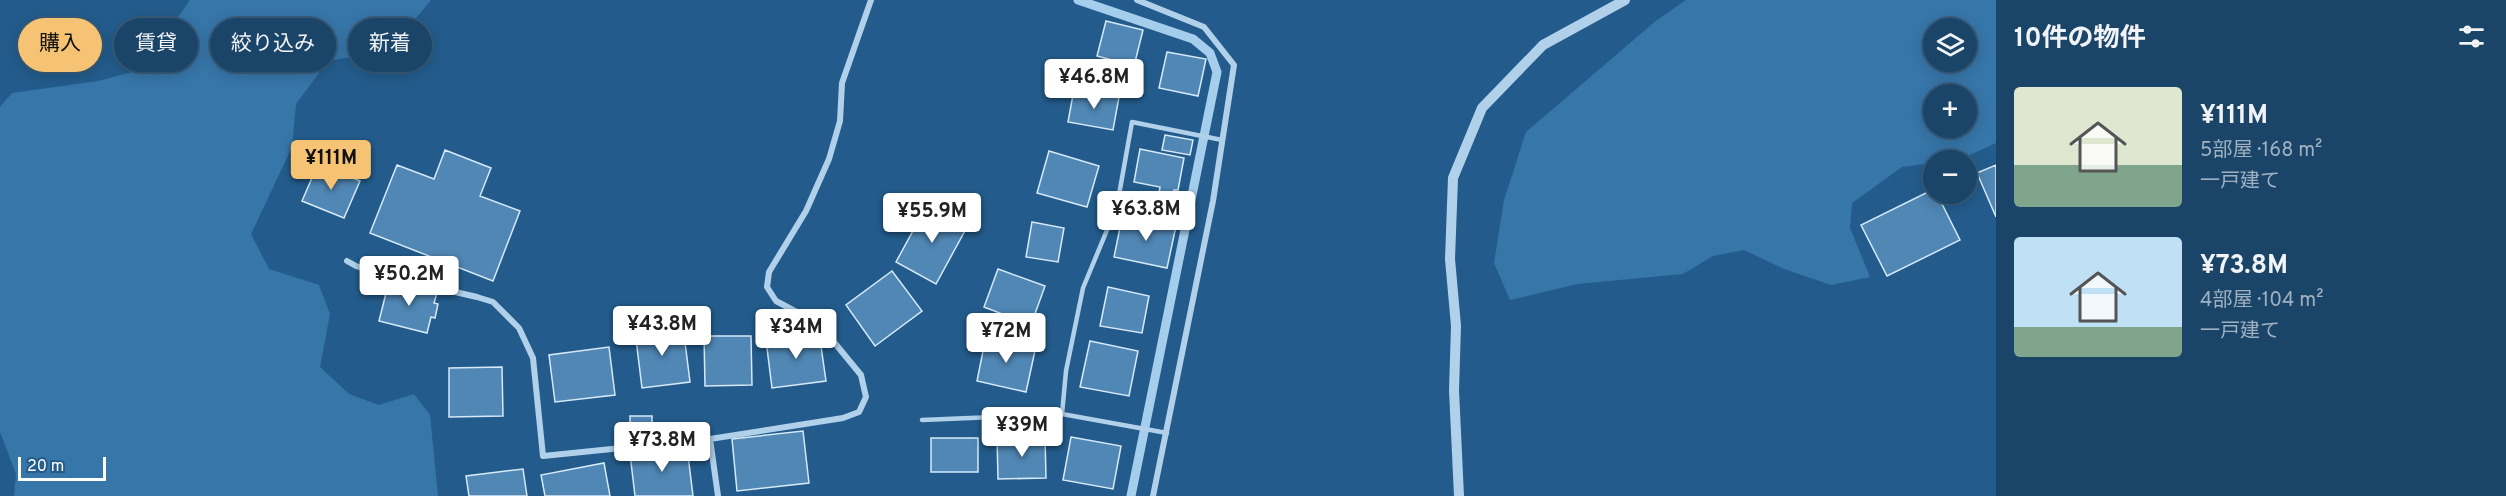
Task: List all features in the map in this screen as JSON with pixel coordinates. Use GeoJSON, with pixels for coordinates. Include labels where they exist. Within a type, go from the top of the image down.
{"type":"FeatureCollection","features":[{"type":"Feature","properties":{"kind":"street"},"geometry":{"type":"LineString","coordinates":[[346,261],[390,277],[493,302],[519,328],[533,358],[543,456],[710,439],[843,417],[859,412],[866,397],[861,375],[824,330],[808,318],[776,301],[767,287],[769,272],[806,211],[829,159],[840,121],[842,82],[871,0]]}},
{"type":"Feature","properties":{"kind":"street"},"geometry":{"type":"LineString","coordinates":[[1137,0],[1204,27],[1234,65],[1213,201],[1153,496]]}},
{"type":"Feature","properties":{"kind":"street"},"geometry":{"type":"LineString","coordinates":[[1459,496],[1454,390],[1456,326],[1450,259],[1453,178],[1482,108],[1535,53],[1543,45],[1625,0]]}},
{"type":"Feature","properties":{"kind":"street"},"geometry":{"type":"LineString","coordinates":[[710,439],[718,496]]}},
{"type":"Feature","properties":{"kind":"lane"},"geometry":{"type":"LineString","coordinates":[[1062,414],[1066,371],[1083,288],[1117,206],[1132,122],[1222,140]]}},
{"type":"Feature","properties":{"kind":"lane"},"geometry":{"type":"LineString","coordinates":[[922,420],[1062,414],[1167,433]]}},
{"type":"Feature","properties":{"kind":"shaded area"},"geometry":{"type":"Polygon","coordinates":[[[190,0],[431,0],[416,18],[348,18],[348,58],[336,60],[336,18],[210,18],[210,72],[320,72],[296,104],[292,147],[251,234],[269,269],[319,285],[330,314],[320,367],[349,394],[379,405],[414,394],[430,415],[438,496],[14,496],[16,474],[0,432],[0,107],[12,93],[98,81],[132,72],[198,72],[198,18],[177,18],[190,0]]]}},
{"type":"Feature","properties":{"kind":"shaded area"},"geometry":{"type":"Polygon","coordinates":[[[1686,0],[1996,0],[1996,143],[1977,152],[1923,150],[1923,164],[1902,167],[1852,203],[1850,228],[1870,277],[1831,285],[1784,269],[1744,250],[1713,256],[1683,274],[1577,284],[1510,300],[1494,263],[1504,200],[1526,132],[1657,20],[1686,0]]]}},
{"type":"Feature","properties":{"kind":"building"},"geometry":{"type":"Polygon","coordinates":[[[1106,21],[1143,30],[1134,66],[1097,56],[1106,21]]]}},
{"type":"Feature","properties":{"kind":"building"},"geometry":{"type":"Polygon","coordinates":[[[1167,52],[1206,59],[1198,96],[1159,88],[1167,52]]]}},
{"type":"Feature","properties":{"kind":"building"},"geometry":{"type":"Polygon","coordinates":[[[1074,89],[1119,97],[1113,130],[1068,122],[1074,89]]]}},
{"type":"Feature","properties":{"kind":"building"},"geometry":{"type":"Polygon","coordinates":[[[1165,135],[1193,140],[1190,155],[1162,150],[1165,135]]]}},
{"type":"Feature","properties":{"kind":"building"},"geometry":{"type":"Polygon","coordinates":[[[1140,149],[1184,158],[1178,190],[1174,190],[1173,196],[1159,193],[1160,187],[1134,182],[1140,149]]]}},
{"type":"Feature","properties":{"kind":"building"},"geometry":{"type":"Polygon","coordinates":[[[445,150],[491,168],[480,196],[520,211],[493,281],[370,233],[397,165],[434,179],[445,150]]]}},
{"type":"Feature","properties":{"kind":"building"},"geometry":{"type":"Polygon","coordinates":[[[1049,151],[1099,166],[1087,207],[1037,193],[1049,151]]]}},
{"type":"Feature","properties":{"kind":"building"},"geometry":{"type":"Polygon","coordinates":[[[318,164],[360,181],[344,218],[302,201],[318,164]]]}},
{"type":"Feature","properties":{"kind":"building"},"geometry":{"type":"Polygon","coordinates":[[[1996,165],[1996,217],[1977,173],[1996,165]]]}},
{"type":"Feature","properties":{"kind":"building"},"geometry":{"type":"Polygon","coordinates":[[[1923,194],[1923,204],[1942,204],[1960,240],[1887,276],[1861,225],[1923,194]]]}},
{"type":"Feature","properties":{"kind":"building"},"geometry":{"type":"Polygon","coordinates":[[[927,205],[967,227],[936,284],[896,262],[927,205]]]}},
{"type":"Feature","properties":{"kind":"building"},"geometry":{"type":"Polygon","coordinates":[[[1132,217],[1176,226],[1167,268],[1114,257],[1121,223],[1131,225],[1132,217]]]}},
{"type":"Feature","properties":{"kind":"building"},"geometry":{"type":"Polygon","coordinates":[[[1032,222],[1064,228],[1058,262],[1026,257],[1032,222]]]}},
{"type":"Feature","properties":{"kind":"building"},"geometry":{"type":"Polygon","coordinates":[[[998,269],[1045,286],[1031,325],[984,307],[998,269]]]}},
{"type":"Feature","properties":{"kind":"building"},"geometry":{"type":"Polygon","coordinates":[[[892,271],[922,311],[875,346],[846,305],[892,271]]]}},
{"type":"Feature","properties":{"kind":"building"},"geometry":{"type":"Polygon","coordinates":[[[389,281],[437,293],[434,303],[438,304],[435,318],[431,317],[427,333],[379,321],[389,281]]]}},
{"type":"Feature","properties":{"kind":"building"},"geometry":{"type":"Polygon","coordinates":[[[1108,287],[1149,296],[1142,333],[1100,326],[1108,287]]]}},
{"type":"Feature","properties":{"kind":"building"},"geometry":{"type":"Polygon","coordinates":[[[683,326],[690,382],[642,388],[635,331],[683,326]]]}},
{"type":"Feature","properties":{"kind":"building"},"geometry":{"type":"Polygon","coordinates":[[[819,332],[826,381],[772,388],[766,340],[819,332]]]}},
{"type":"Feature","properties":{"kind":"building"},"geometry":{"type":"Polygon","coordinates":[[[704,336],[751,336],[752,385],[705,386],[704,336]]]}},
{"type":"Feature","properties":{"kind":"building"},"geometry":{"type":"Polygon","coordinates":[[[986,336],[1036,346],[1026,392],[977,381],[986,336]]]}},
{"type":"Feature","properties":{"kind":"building"},"geometry":{"type":"Polygon","coordinates":[[[1090,341],[1138,351],[1129,396],[1080,387],[1090,341]]]}},
{"type":"Feature","properties":{"kind":"building"},"geometry":{"type":"Polygon","coordinates":[[[609,347],[615,395],[555,402],[549,355],[609,347]]]}},
{"type":"Feature","properties":{"kind":"building"},"geometry":{"type":"Polygon","coordinates":[[[502,367],[503,416],[449,417],[449,368],[502,367]]]}},
{"type":"Feature","properties":{"kind":"building"},"geometry":{"type":"Polygon","coordinates":[[[630,416],[652,416],[652,431],[630,431],[630,416]]]}},
{"type":"Feature","properties":{"kind":"building"},"geometry":{"type":"Polygon","coordinates":[[[803,431],[809,483],[737,491],[732,439],[803,431]]]}},
{"type":"Feature","properties":{"kind":"building"},"geometry":{"type":"Polygon","coordinates":[[[1045,436],[1046,478],[998,479],[997,437],[1045,436]]]}},
{"type":"Feature","properties":{"kind":"building"},"geometry":{"type":"Polygon","coordinates":[[[1071,437],[1121,446],[1113,489],[1063,480],[1071,437]]]}},
{"type":"Feature","properties":{"kind":"building"},"geometry":{"type":"Polygon","coordinates":[[[931,438],[978,438],[978,472],[931,472],[931,438]]]}},
{"type":"Feature","properties":{"kind":"building"},"geometry":{"type":"Polygon","coordinates":[[[687,447],[693,496],[635,496],[630,454],[687,447]]]}},
{"type":"Feature","properties":{"kind":"building"},"geometry":{"type":"Polygon","coordinates":[[[604,463],[610,496],[545,496],[541,475],[604,463]]]}},
{"type":"Feature","properties":{"kind":"building"},"geometry":{"type":"Polygon","coordinates":[[[523,469],[527,496],[469,496],[466,476],[523,469]]]}},
{"type":"Feature","properties":{"kind":"waterway"},"geometry":{"type":"LineString","coordinates":[[1078,0],[1193,39],[1210,53],[1217,72],[1131,496]]}}]}
